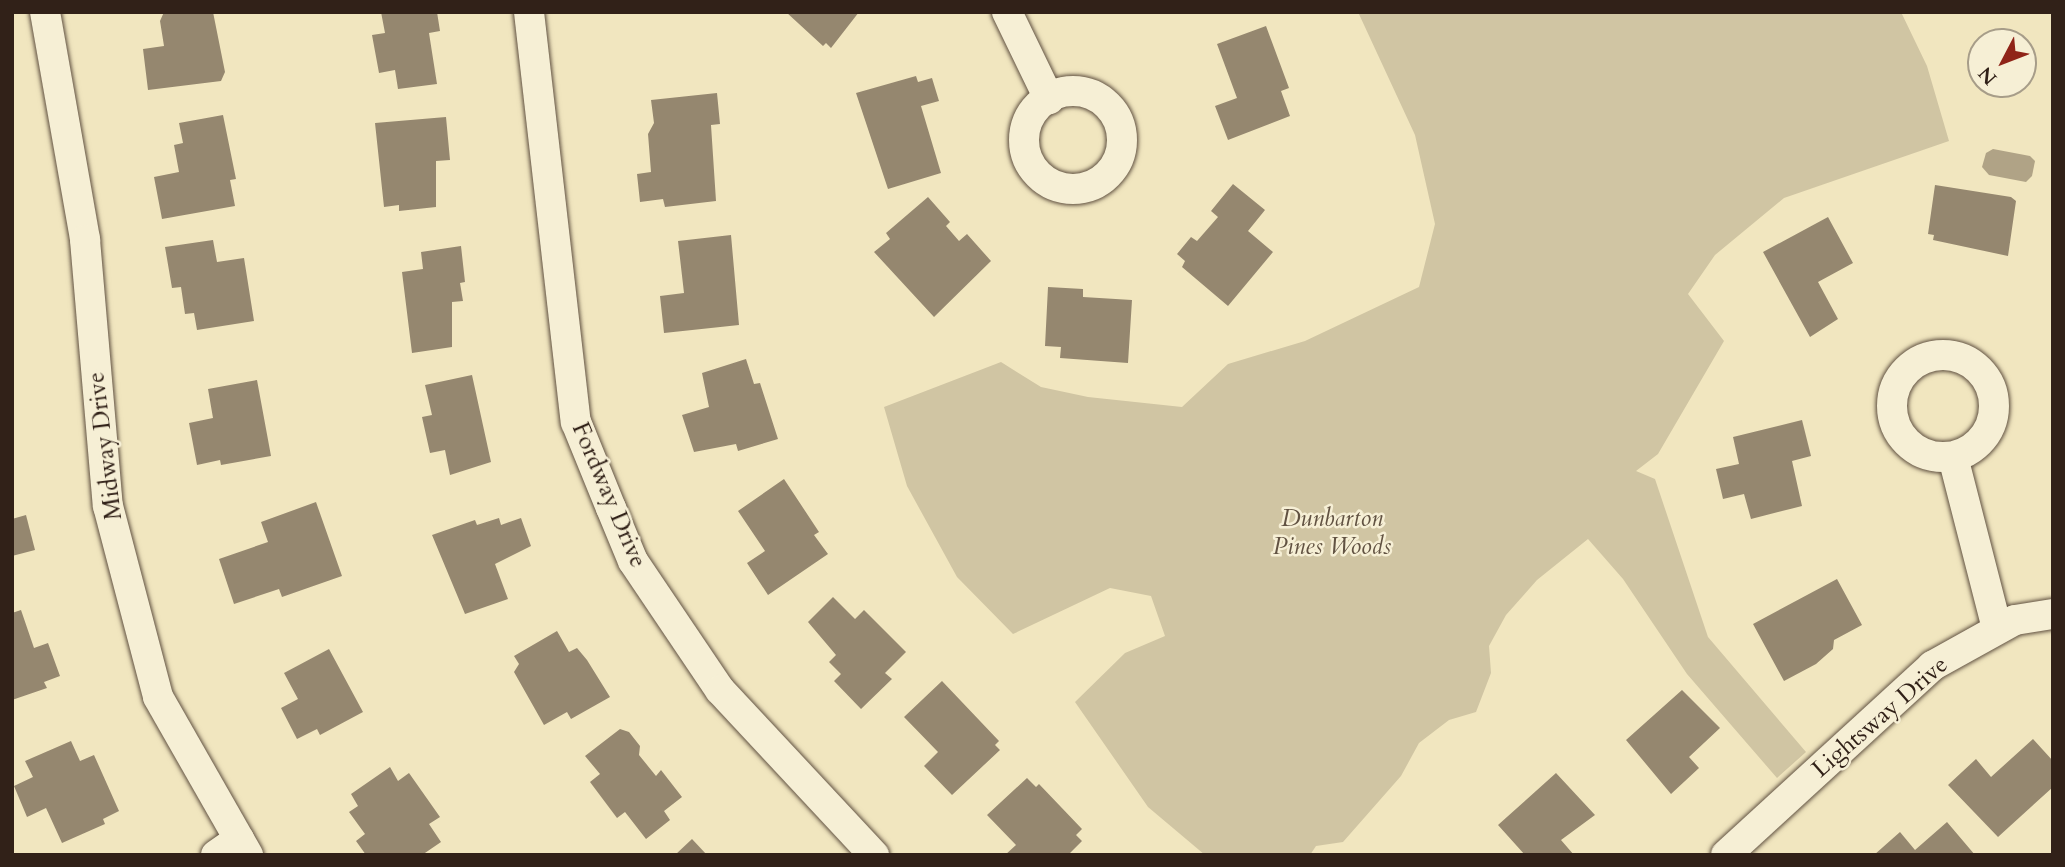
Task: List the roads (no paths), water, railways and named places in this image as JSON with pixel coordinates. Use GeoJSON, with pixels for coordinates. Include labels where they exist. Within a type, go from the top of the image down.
{"type":"FeatureCollection","features":[{"type":"Feature","properties":{"kind":"street","name":"Midway Drive"},"geometry":{"type":"LineString","coordinates":[[45,12],[85,240],[108,506],[158,697],[234,849]]}},
{"type":"Feature","properties":{"kind":"street","name":"Fordway Drive"},"geometry":{"type":"LineString","coordinates":[[528,12],[574,410],[611,508],[633,561],[720,690],[874,855]]}},
{"type":"Feature","properties":{"kind":"street"},"geometry":{"type":"LineString","coordinates":[[1007,12],[1049,99]]}},
{"type":"Feature","properties":{"kind":"street"},"geometry":{"type":"LineString","coordinates":[[1953,457],[1997,628]]}},
{"type":"Feature","properties":{"kind":"street","name":"Lightsway Drive"},"geometry":{"type":"LineString","coordinates":[[1726,855],[1932,666],[2015,620],[2053,614]]}},
{"type":"Feature","properties":{"kind":"park label","name":"Dunbarton Pines Woods"},"geometry":{"type":"Point","coordinates":[1332,533]}}]}
